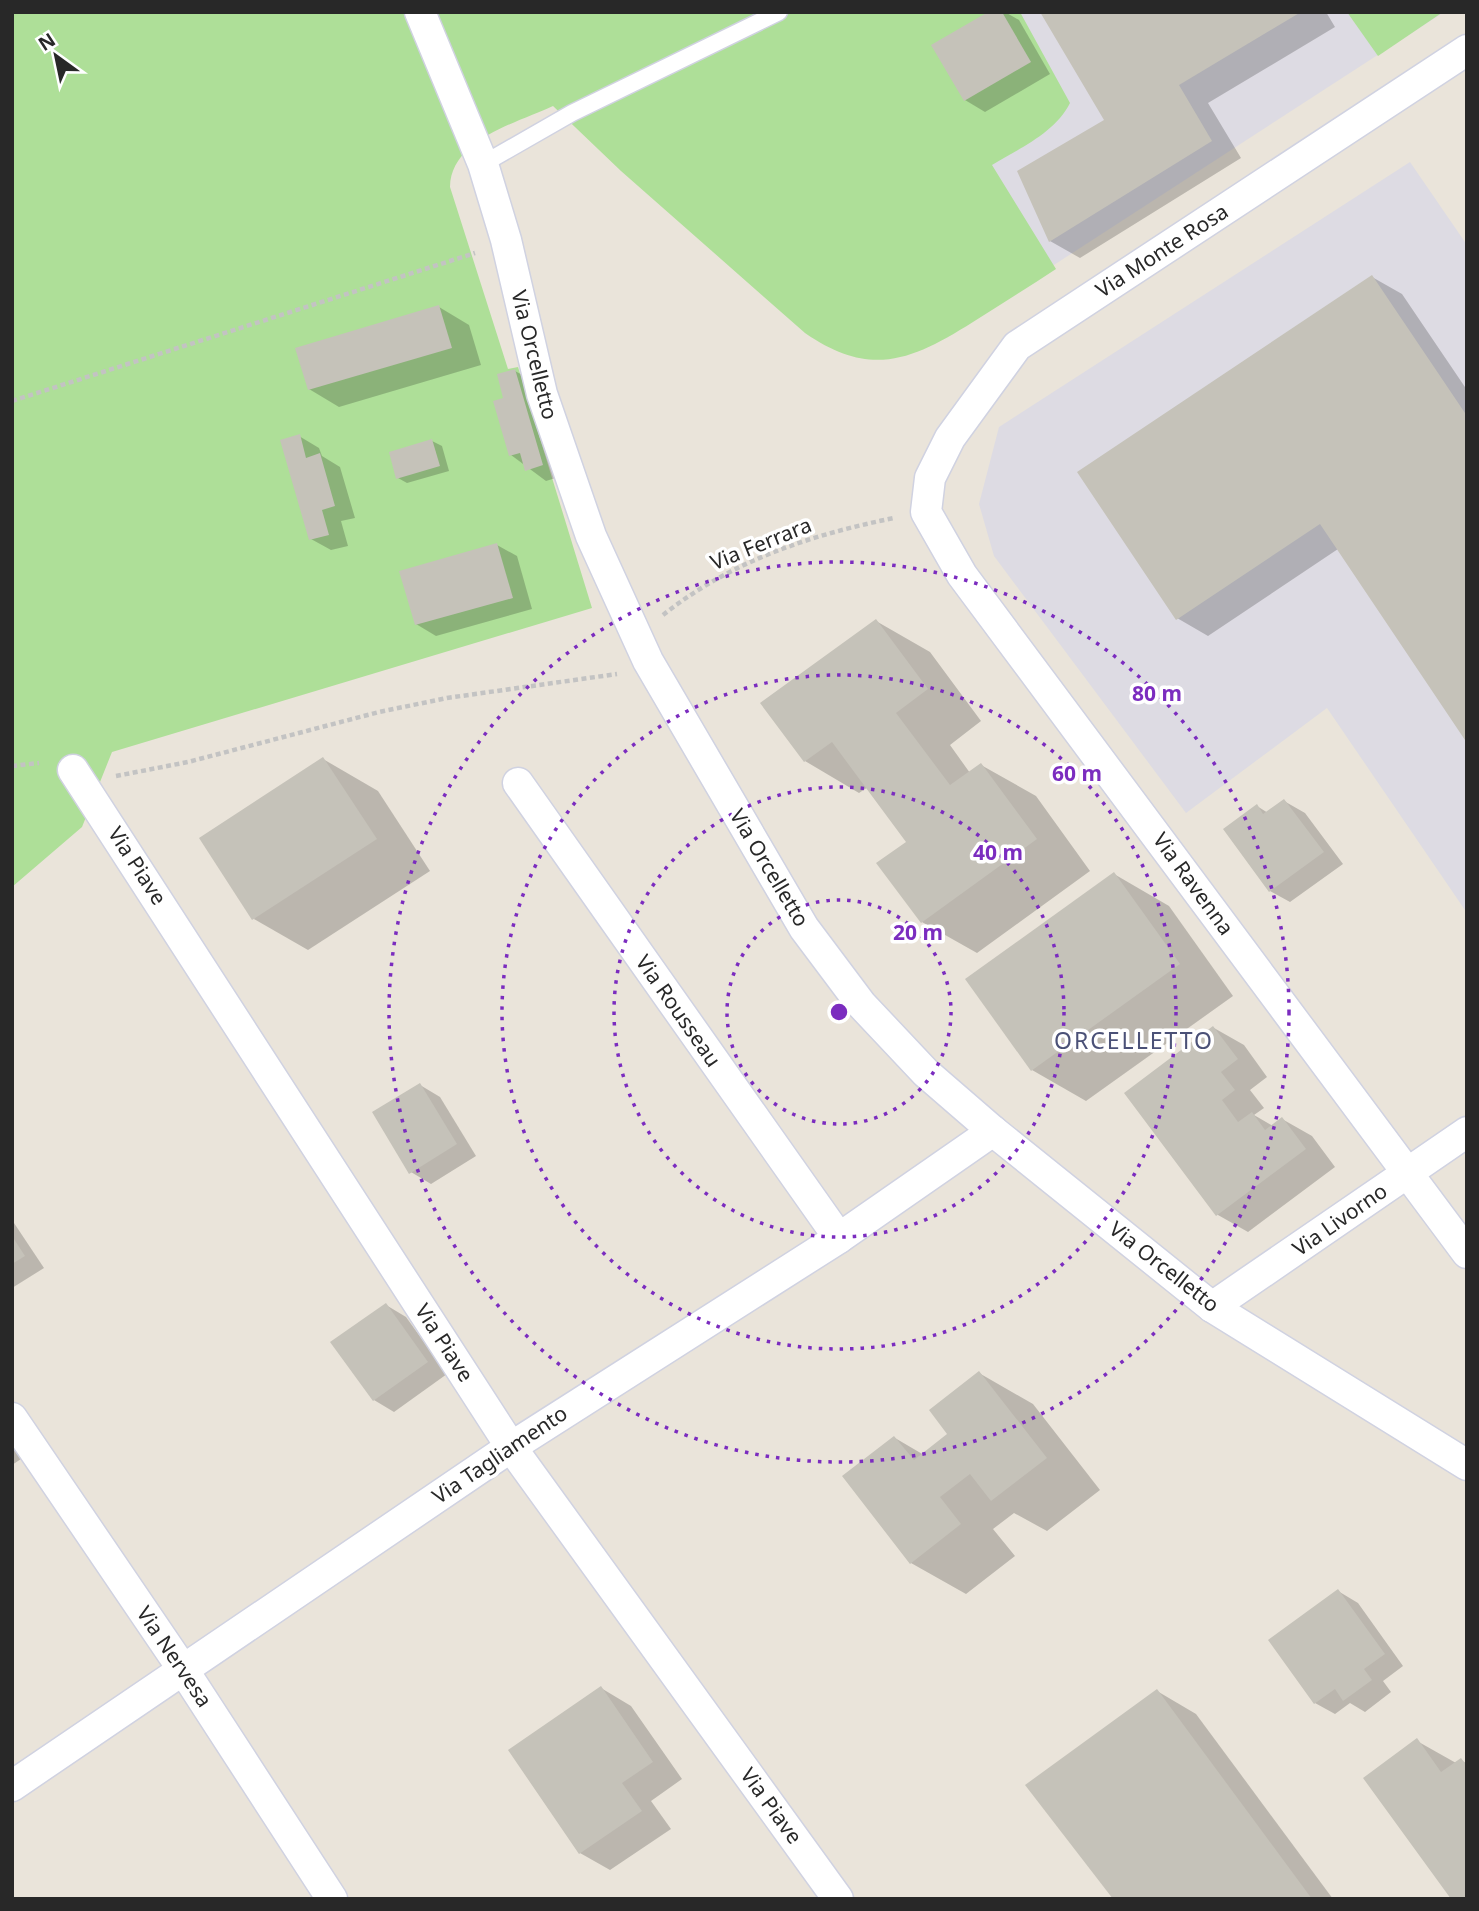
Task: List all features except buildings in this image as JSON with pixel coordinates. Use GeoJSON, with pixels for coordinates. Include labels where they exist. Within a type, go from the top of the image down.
{"type":"FeatureCollection","features":[{"type":"Feature","properties":{"kind":"street","name":"Via Orcelletto"},"geometry":{"type":"LineString","coordinates":[[420,12],[482,164],[506,240],[542,394],[591,536],[648,661],[804,928],[861,1003],[926,1073],[993,1131],[1212,1307],[1467,1465]]}},
{"type":"Feature","properties":{"kind":"street","name":"Via Monte Rosa"},"geometry":{"type":"LineString","coordinates":[[926,512],[930,478],[950,438],[1017,346],[1467,50]]}},
{"type":"Feature","properties":{"kind":"street","name":"Via Ravenna"},"geometry":{"type":"LineString","coordinates":[[926,512],[962,575],[1467,1253]]}},
{"type":"Feature","properties":{"kind":"street","name":"Via Piave"},"geometry":{"type":"LineString","coordinates":[[73,770],[511,1447],[838,1899]]}},
{"type":"Feature","properties":{"kind":"street","name":"Via Rousseau"},"geometry":{"type":"LineString","coordinates":[[517,783],[839,1238]]}},
{"type":"Feature","properties":{"kind":"street","name":"Via Tagliamento"},"geometry":{"type":"LineString","coordinates":[[12,1786],[511,1447],[839,1238],[993,1131]]}},
{"type":"Feature","properties":{"kind":"street","name":"Via Livorno"},"geometry":{"type":"LineString","coordinates":[[1212,1307],[1467,1132]]}},
{"type":"Feature","properties":{"kind":"street","name":"Via Nervesa"},"geometry":{"type":"LineString","coordinates":[[12,1418],[184,1671],[332,1899]]}},
{"type":"Feature","properties":{"kind":"lane"},"geometry":{"type":"LineString","coordinates":[[482,164],[572,113],[779,12]]}},
{"type":"Feature","properties":{"kind":"path"},"geometry":{"type":"LineString","coordinates":[[12,401],[478,252],[506,240]]}},
{"type":"Feature","properties":{"kind":"path","name":"Via Ferrara"},"geometry":{"type":"LineString","coordinates":[[648,661],[663,615],[698,588],[784,547],[846,528],[926,512]]}},
{"type":"Feature","properties":{"kind":"path"},"geometry":{"type":"LineString","coordinates":[[73,770],[114,776],[188,762],[379,712],[447,698],[632,672],[648,661]]}},
{"type":"Feature","properties":{"kind":"shaded area"},"geometry":{"type":"Polygon","coordinates":[[[905,12],[1444,12],[1040,274],[905,12]]]}},
{"type":"Feature","properties":{"kind":"shaded area"},"geometry":{"type":"Polygon","coordinates":[[[1410,162],[1467,245],[1467,913],[1327,708],[1186,813],[994,556],[979,504],[999,427],[1410,162]]]}},
{"type":"Feature","properties":{"kind":"green space"},"geometry":{"type":"Polygon","coordinates":[[[12,12],[1020,12],[1070,103],[1046,131],[992,165],[1056,269],[951,336],[930,346],[890,359],[870,360],[850,356],[805,333],[621,171],[553,106],[488,135],[461,156],[453,170],[450,187],[508,369],[518,367],[592,608],[112,752],[82,827],[12,887],[12,12]]]}},
{"type":"Feature","properties":{"kind":"green space"},"geometry":{"type":"Polygon","coordinates":[[[1347,12],[1443,12],[1378,56],[1347,12]]]}},
{"type":"Feature","properties":{"kind":"district","name":"ORCELLETTO"},"geometry":{"type":"Point","coordinates":[1134,1041]}}]}
